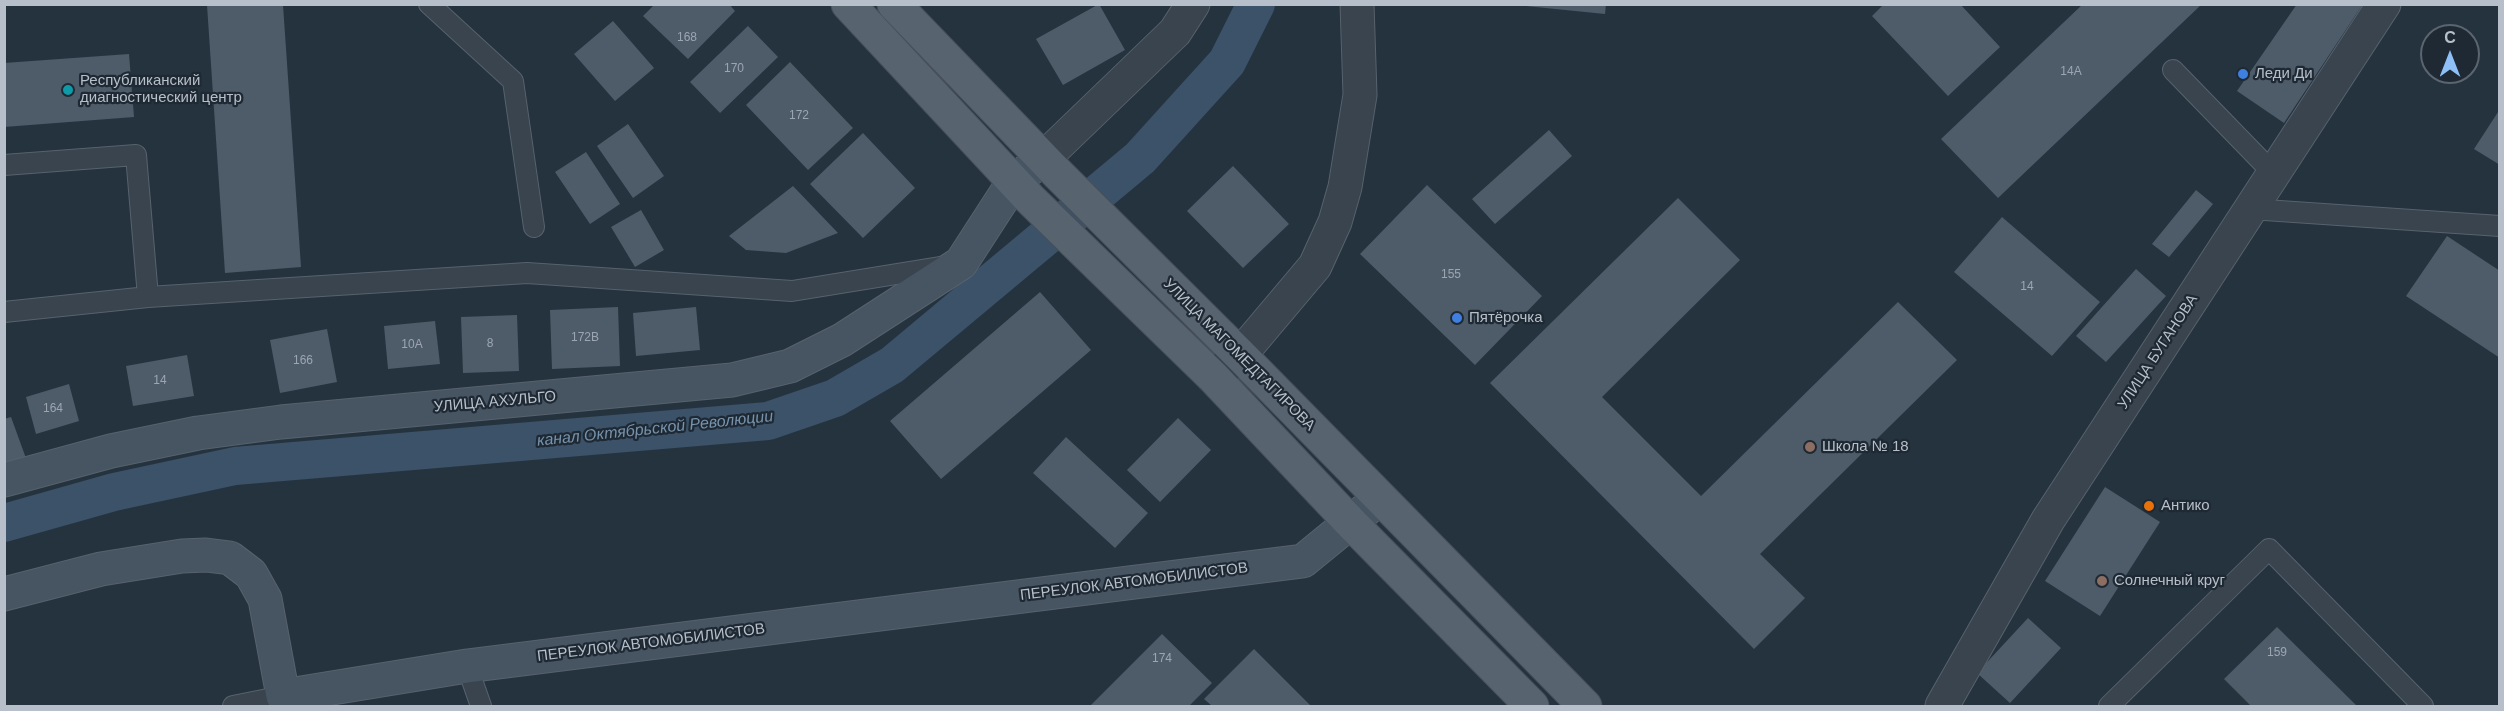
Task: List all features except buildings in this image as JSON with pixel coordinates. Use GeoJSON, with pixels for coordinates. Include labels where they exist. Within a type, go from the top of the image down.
{"type":"FeatureCollection","features":[{"type":"Feature","properties":{"kind":"main road"},"geometry":{"type":"LineString","coordinates":[[848,4],[1022,189],[1213,377],[1350,522],[1532,706]]}},
{"type":"Feature","properties":{"kind":"main road","name":"УЛИЦА МАГОМЕДТАГИРОВА"},"geometry":{"type":"LineString","coordinates":[[894,4],[1050,167],[1240,355],[1585,706]]}},
{"type":"Feature","properties":{"kind":"main road"},"geometry":{"type":"LineString","coordinates":[[961,263],[1022,189],[1050,167]]}},
{"type":"Feature","properties":{"kind":"main road","name":"УЛИЦА АХУЛЬГО"},"geometry":{"type":"LineString","coordinates":[[4,480],[111,451],[198,433],[281,422],[761,375],[790,366],[842,340],[961,263]]}},
{"type":"Feature","properties":{"kind":"main road","name":"ПЕРЕУЛОК АВТОМОБИЛИСТОВ"},"geometry":{"type":"LineString","coordinates":[[281,701],[468,666],[1303,561],[1380,498]]}},
{"type":"Feature","properties":{"kind":"main road"},"geometry":{"type":"LineString","coordinates":[[4,594],[101,569],[170,558],[206,555],[231,558],[251,574],[265,599],[281,701]]}},
{"type":"Feature","properties":{"kind":"street"},"geometry":{"type":"LineString","coordinates":[[1050,167],[1174,32],[1193,4]]}},
{"type":"Feature","properties":{"kind":"street"},"geometry":{"type":"LineString","coordinates":[[1213,377],[1240,355],[1315,266],[1335,222],[1345,187],[1360,95],[1357,4]]}},
{"type":"Feature","properties":{"kind":"street","name":"УЛИЦА БУГАНОВА"},"geometry":{"type":"LineString","coordinates":[[1942,706],[2048,520],[2384,4]]}},
{"type":"Feature","properties":{"kind":"lane"},"geometry":{"type":"LineString","coordinates":[[429,4],[513,81],[534,227]]}},
{"type":"Feature","properties":{"kind":"lane"},"geometry":{"type":"LineString","coordinates":[[2173,70],[2274,174]]}},
{"type":"Feature","properties":{"kind":"lane"},"geometry":{"type":"LineString","coordinates":[[4,165],[136,155],[148,297]]}},
{"type":"Feature","properties":{"kind":"lane"},"geometry":{"type":"LineString","coordinates":[[2250,209],[2499,226]]}},
{"type":"Feature","properties":{"kind":"lane"},"geometry":{"type":"LineString","coordinates":[[4,312],[148,297],[527,273],[792,291],[961,263]]}},
{"type":"Feature","properties":{"kind":"lane"},"geometry":{"type":"LineString","coordinates":[[2109,706],[2269,549],[2423,706]]}},
{"type":"Feature","properties":{"kind":"lane"},"geometry":{"type":"LineString","coordinates":[[468,666],[481,706]]}},
{"type":"Feature","properties":{"kind":"lane"},"geometry":{"type":"LineString","coordinates":[[234,706],[281,701]]}},
{"type":"Feature","properties":{"kind":"waterway","name":"канал Октябрьской Революции"},"geometry":{"type":"LineString","coordinates":[[4,523],[114,492],[235,466],[768,421],[835,398],[892,365],[1140,158],[1227,62],[1256,4]]}},
{"type":"Feature","properties":{"kind":"place","name":"Леди Ди"},"geometry":{"type":"Point","coordinates":[2243,74]}},
{"type":"Feature","properties":{"kind":"place","name":"Республиканский диагностический центр"},"geometry":{"type":"Point","coordinates":[68,90]}},
{"type":"Feature","properties":{"kind":"place","name":"Пятёрочка"},"geometry":{"type":"Point","coordinates":[1457,318]}},
{"type":"Feature","properties":{"kind":"place","name":"Школа № 18"},"geometry":{"type":"Point","coordinates":[1810,447]}},
{"type":"Feature","properties":{"kind":"place","name":"Антико"},"geometry":{"type":"Point","coordinates":[2149,506]}},
{"type":"Feature","properties":{"kind":"place","name":"Солнечный круг"},"geometry":{"type":"Point","coordinates":[2102,581]}}]}
